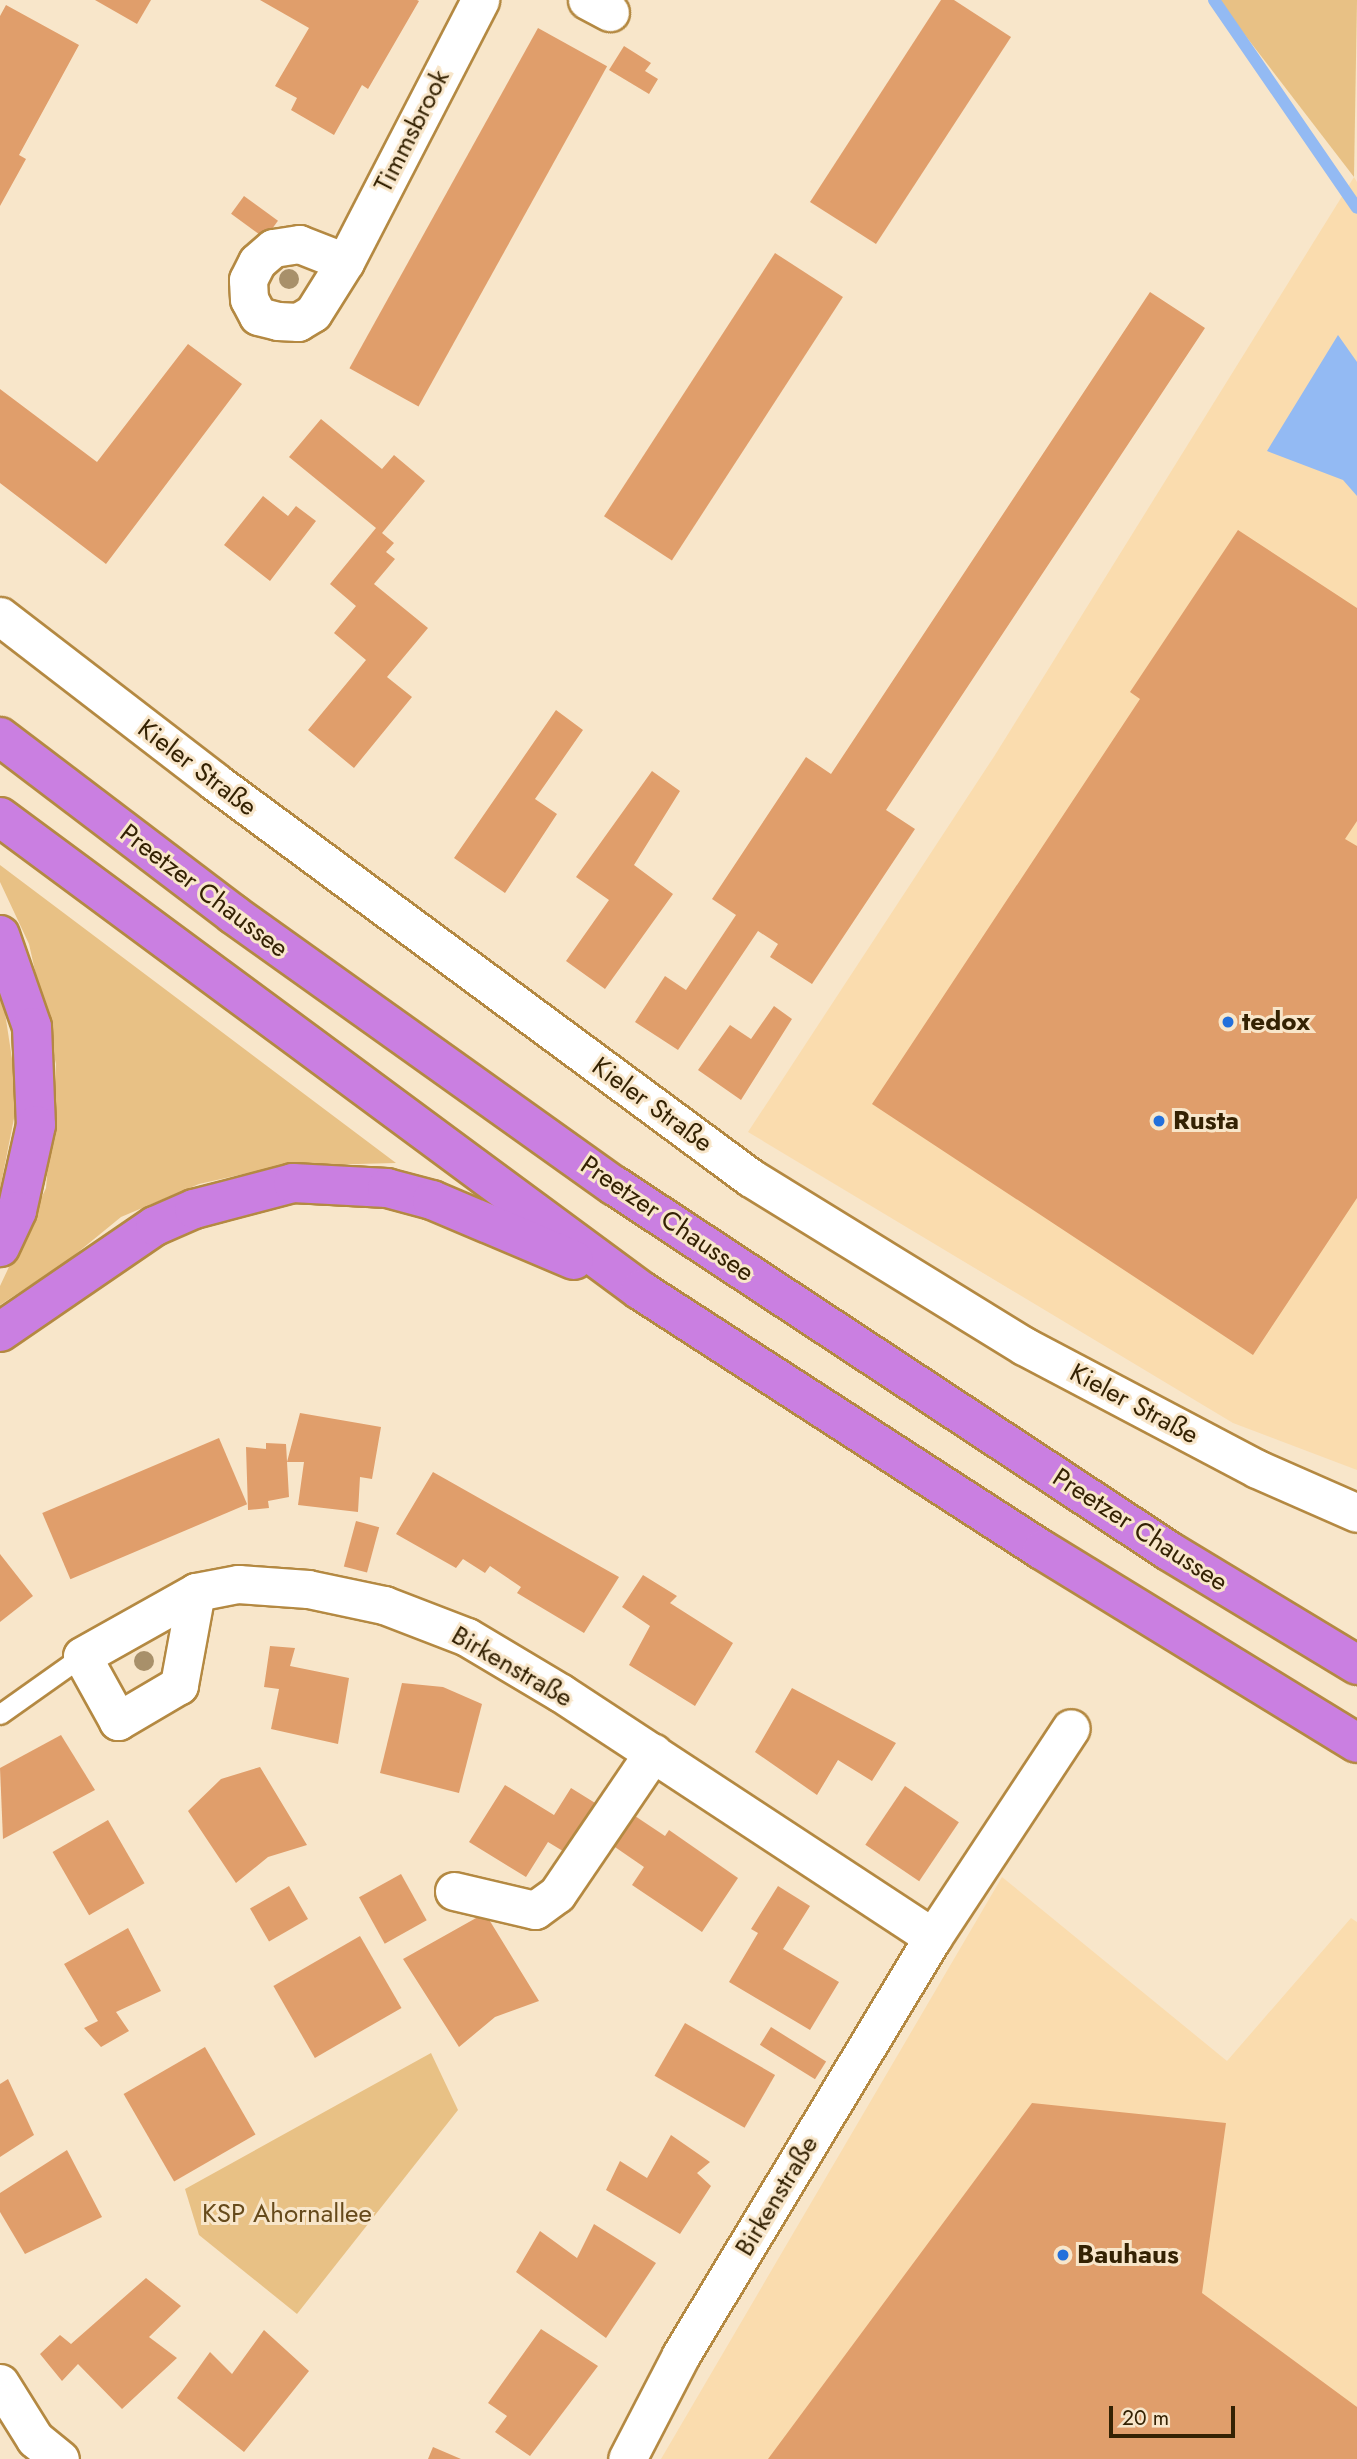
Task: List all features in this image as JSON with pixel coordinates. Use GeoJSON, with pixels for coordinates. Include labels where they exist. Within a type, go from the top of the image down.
{"type":"FeatureCollection","features":[{"type":"Feature","properties":{"kind":"highway","name":"Preetzer Chaussee"},"geometry":{"type":"LineString","coordinates":[[0,737],[233,914],[615,1186],[1169,1551],[1357,1665]]}},
{"type":"Feature","properties":{"kind":"highway"},"geometry":{"type":"LineString","coordinates":[[0,817],[640,1290],[1042,1550],[1357,1743]]}},
{"type":"Feature","properties":{"kind":"highway"},"geometry":{"type":"LineString","coordinates":[[0,935],[32,1027],[36,1125],[17,1211],[0,1247]]}},
{"type":"Feature","properties":{"kind":"highway"},"geometry":{"type":"LineString","coordinates":[[0,1332],[155,1226],[194,1209],[293,1182],[387,1188],[432,1200],[640,1290]]}},
{"type":"Feature","properties":{"kind":"street","name":"Timmsbrook"},"geometry":{"type":"LineString","coordinates":[[345,262],[480,0]]}},
{"type":"Feature","properties":{"kind":"street","name":"Kieler Straße"},"geometry":{"type":"LineString","coordinates":[[0,616],[193,766],[751,1178],[1024,1346],[1257,1469],[1357,1513]]}},
{"type":"Feature","properties":{"kind":"street","name":"Birkenstraße"},"geometry":{"type":"LineString","coordinates":[[82,1656],[196,1592],[249,1584],[308,1589],[384,1605],[467,1637],[653,1753],[933,1937]]}},
{"type":"Feature","properties":{"kind":"street"},"geometry":{"type":"LineString","coordinates":[[82,1656],[118,1721],[179,1685],[196,1592]]}},
{"type":"Feature","properties":{"kind":"street","name":"Birkenstraße"},"geometry":{"type":"LineString","coordinates":[[627,2459],[681,2355],[933,1937],[1071,1728]]}},
{"type":"Feature","properties":{"kind":"street"},"geometry":{"type":"LineString","coordinates":[[454,1891],[535,1910],[557,1894],[653,1753]]}},
{"type":"Feature","properties":{"kind":"street"},"geometry":{"type":"LineString","coordinates":[[0,2383],[35,2439],[60,2459]]}},
{"type":"Feature","properties":{"kind":"lane"},"geometry":{"type":"LineString","coordinates":[[0,1714],[82,1656]]}},
{"type":"Feature","properties":{"kind":"shaded area"},"geometry":{"type":"Polygon","coordinates":[[[1354,177],[1357,182],[1357,1470],[1233,1423],[748,1132],[995,755],[1354,177]]]}},
{"type":"Feature","properties":{"kind":"shaded area"},"geometry":{"type":"Polygon","coordinates":[[[1002,1877],[1227,2061],[1351,1918],[1357,1922],[1357,2459],[661,2459],[1002,1877]]]}},
{"type":"Feature","properties":{"kind":"green space"},"geometry":{"type":"Polygon","coordinates":[[[1218,0],[1357,0],[1354,177],[1218,0]]]}},
{"type":"Feature","properties":{"kind":"green space"},"geometry":{"type":"Polygon","coordinates":[[[0,865],[396,1163],[280,1166],[199,1184],[121,1217],[66,1262],[0,1305],[0,1286],[46,1188],[56,1064],[29,944],[0,882],[0,865]]]}},
{"type":"Feature","properties":{"kind":"green space"},"geometry":{"type":"Polygon","coordinates":[[[0,980],[18,1098],[0,1189],[0,980]]]}},
{"type":"Feature","properties":{"kind":"green space","name":"KSP Ahornallee"},"geometry":{"type":"Polygon","coordinates":[[[431,2053],[458,2110],[297,2314],[199,2235],[185,2189],[431,2053]]]}},
{"type":"Feature","properties":{"kind":"water"},"geometry":{"type":"Polygon","coordinates":[[[1338,335],[1357,362],[1357,496],[1343,480],[1267,451],[1338,335]]]}},
{"type":"Feature","properties":{"kind":"building"},"geometry":{"type":"Polygon","coordinates":[[[95,0],[151,0],[137,24],[95,0]]]}},
{"type":"Feature","properties":{"kind":"building"},"geometry":{"type":"Polygon","coordinates":[[[260,0],[419,1],[368,89],[362,85],[334,135],[291,110],[297,98],[275,86],[309,28],[260,0]]]}},
{"type":"Feature","properties":{"kind":"building"},"geometry":{"type":"Polygon","coordinates":[[[941,0],[954,0],[1011,37],[876,244],[810,202],[941,0]]]}},
{"type":"Feature","properties":{"kind":"building"},"geometry":{"type":"Polygon","coordinates":[[[6,5],[79,45],[19,155],[26,159],[0,206],[0,16],[6,5]]]}},
{"type":"Feature","properties":{"kind":"building"},"geometry":{"type":"Polygon","coordinates":[[[538,28],[607,66],[419,407],[349,368],[538,28]]]}},
{"type":"Feature","properties":{"kind":"building"},"geometry":{"type":"Polygon","coordinates":[[[624,46],[651,63],[645,71],[658,79],[649,94],[609,70],[624,46]]]}},
{"type":"Feature","properties":{"kind":"building"},"geometry":{"type":"Polygon","coordinates":[[[244,196],[278,221],[265,238],[231,214],[244,196]]]}},
{"type":"Feature","properties":{"kind":"building"},"geometry":{"type":"Polygon","coordinates":[[[775,253],[843,297],[672,560],[604,516],[775,253]]]}},
{"type":"Feature","properties":{"kind":"building"},"geometry":{"type":"Polygon","coordinates":[[[1150,292],[1205,328],[886,810],[915,829],[812,984],[770,957],[778,944],[758,931],[678,1050],[635,1022],[665,976],[686,990],[736,915],[712,899],[806,757],[831,774],[1150,292]]]}},
{"type":"Feature","properties":{"kind":"building"},"geometry":{"type":"Polygon","coordinates":[[[188,344],[242,384],[106,564],[0,483],[0,389],[97,462],[188,344]]]}},
{"type":"Feature","properties":{"kind":"building"},"geometry":{"type":"Polygon","coordinates":[[[321,419],[382,469],[394,455],[425,481],[382,533],[394,543],[386,552],[395,559],[374,584],[428,628],[387,677],[412,697],[354,768],[308,730],[366,660],[334,633],[356,606],[330,584],[376,528],[289,457],[321,419]]]}},
{"type":"Feature","properties":{"kind":"building"},"geometry":{"type":"Polygon","coordinates":[[[263,496],[288,516],[296,506],[316,521],[270,581],[224,545],[263,496]]]}},
{"type":"Feature","properties":{"kind":"building"},"geometry":{"type":"Polygon","coordinates":[[[1238,530],[1357,608],[1357,821],[1345,839],[1357,846],[1357,1198],[1253,1355],[872,1104],[1140,699],[1130,692],[1238,530]]]}},
{"type":"Feature","properties":{"kind":"building"},"geometry":{"type":"Polygon","coordinates":[[[556,710],[583,730],[535,799],[557,814],[505,893],[454,858],[556,710]]]}},
{"type":"Feature","properties":{"kind":"building"},"geometry":{"type":"Polygon","coordinates":[[[652,771],[680,791],[634,865],[673,894],[605,989],[566,961],[609,900],[576,877],[652,771]]]}},
{"type":"Feature","properties":{"kind":"building"},"geometry":{"type":"Polygon","coordinates":[[[774,1006],[792,1019],[741,1100],[698,1070],[730,1025],[751,1039],[774,1006]]]}},
{"type":"Feature","properties":{"kind":"building"},"geometry":{"type":"Polygon","coordinates":[[[300,1413],[381,1427],[372,1479],[360,1477],[358,1512],[298,1505],[304,1462],[287,1462],[300,1413]]]}},
{"type":"Feature","properties":{"kind":"building"},"geometry":{"type":"Polygon","coordinates":[[[219,1438],[247,1504],[70,1579],[42,1513],[219,1438]]]}},
{"type":"Feature","properties":{"kind":"building"},"geometry":{"type":"Polygon","coordinates":[[[266,1443],[286,1444],[289,1497],[268,1501],[269,1508],[248,1510],[246,1447],[266,1449],[266,1443]]]}},
{"type":"Feature","properties":{"kind":"building"},"geometry":{"type":"Polygon","coordinates":[[[433,1472],[619,1577],[584,1633],[517,1593],[521,1587],[490,1566],[485,1573],[463,1559],[456,1568],[396,1534],[433,1472]]]}},
{"type":"Feature","properties":{"kind":"building"},"geometry":{"type":"Polygon","coordinates":[[[356,1521],[379,1527],[367,1573],[344,1566],[356,1521]]]}},
{"type":"Feature","properties":{"kind":"building"},"geometry":{"type":"Polygon","coordinates":[[[0,1554],[33,1596],[0,1622],[0,1554]]]}},
{"type":"Feature","properties":{"kind":"building"},"geometry":{"type":"Polygon","coordinates":[[[643,1575],[677,1596],[670,1603],[733,1643],[695,1706],[629,1665],[650,1626],[622,1607],[643,1575]]]}},
{"type":"Feature","properties":{"kind":"building"},"geometry":{"type":"Polygon","coordinates":[[[270,1646],[295,1648],[290,1666],[349,1678],[338,1744],[271,1729],[279,1689],[264,1687],[270,1646]]]}},
{"type":"Feature","properties":{"kind":"building"},"geometry":{"type":"Polygon","coordinates":[[[402,1683],[443,1687],[482,1704],[459,1793],[380,1773],[402,1683]]]}},
{"type":"Feature","properties":{"kind":"building"},"geometry":{"type":"Polygon","coordinates":[[[792,1688],[896,1743],[872,1781],[838,1760],[817,1795],[755,1752],[792,1688]]]}},
{"type":"Feature","properties":{"kind":"building"},"geometry":{"type":"Polygon","coordinates":[[[61,1735],[95,1790],[3,1839],[0,1768],[61,1735]]]}},
{"type":"Feature","properties":{"kind":"building"},"geometry":{"type":"Polygon","coordinates":[[[260,1767],[307,1845],[268,1857],[236,1883],[188,1811],[221,1779],[260,1767]]]}},
{"type":"Feature","properties":{"kind":"building"},"geometry":{"type":"Polygon","coordinates":[[[505,1785],[554,1815],[571,1788],[600,1806],[571,1856],[548,1842],[526,1877],[469,1842],[505,1785]]]}},
{"type":"Feature","properties":{"kind":"building"},"geometry":{"type":"Polygon","coordinates":[[[905,1786],[959,1822],[919,1881],[865,1845],[905,1786]]]}},
{"type":"Feature","properties":{"kind":"building"},"geometry":{"type":"Polygon","coordinates":[[[632,1814],[665,1836],[669,1830],[738,1878],[702,1932],[632,1885],[644,1867],[612,1845],[632,1814]]]}},
{"type":"Feature","properties":{"kind":"building"},"geometry":{"type":"Polygon","coordinates":[[[108,1820],[144,1883],[89,1915],[53,1852],[108,1820]]]}},
{"type":"Feature","properties":{"kind":"building"},"geometry":{"type":"Polygon","coordinates":[[[401,1874],[427,1920],[385,1944],[359,1897],[401,1874]]]}},
{"type":"Feature","properties":{"kind":"building"},"geometry":{"type":"Polygon","coordinates":[[[289,1886],[308,1919],[269,1941],[250,1908],[289,1886]]]}},
{"type":"Feature","properties":{"kind":"building"},"geometry":{"type":"Polygon","coordinates":[[[778,1886],[810,1906],[783,1949],[839,1982],[810,2030],[729,1982],[758,1933],[751,1929],[778,1886]]]}},
{"type":"Feature","properties":{"kind":"building"},"geometry":{"type":"Polygon","coordinates":[[[485,1913],[539,2001],[495,2017],[459,2047],[403,1959],[485,1913]]]}},
{"type":"Feature","properties":{"kind":"building"},"geometry":{"type":"Polygon","coordinates":[[[128,1928],[161,1991],[116,2012],[129,2031],[101,2047],[84,2028],[98,2021],[64,1964],[128,1928]]]}},
{"type":"Feature","properties":{"kind":"building"},"geometry":{"type":"Polygon","coordinates":[[[360,1936],[402,2008],[315,2058],[273,1986],[360,1936]]]}},
{"type":"Feature","properties":{"kind":"building"},"geometry":{"type":"Polygon","coordinates":[[[685,2023],[775,2075],[745,2128],[655,2076],[685,2023]]]}},
{"type":"Feature","properties":{"kind":"building"},"geometry":{"type":"Polygon","coordinates":[[[771,2027],[826,2061],[815,2079],[760,2045],[771,2027]]]}},
{"type":"Feature","properties":{"kind":"building"},"geometry":{"type":"Polygon","coordinates":[[[205,2047],[256,2134],[174,2181],[124,2094],[205,2047]]]}},
{"type":"Feature","properties":{"kind":"building"},"geometry":{"type":"Polygon","coordinates":[[[8,2079],[34,2135],[0,2157],[0,2084],[8,2079]]]}},
{"type":"Feature","properties":{"kind":"building","name":"Bauhaus"},"geometry":{"type":"Polygon","coordinates":[[[1032,2103],[1226,2123],[1202,2293],[1357,2407],[1357,2459],[768,2459],[1032,2103]]]}},
{"type":"Feature","properties":{"kind":"building"},"geometry":{"type":"Polygon","coordinates":[[[671,2135],[710,2162],[697,2173],[711,2186],[680,2234],[606,2190],[620,2161],[647,2178],[671,2135]]]}},
{"type":"Feature","properties":{"kind":"building"},"geometry":{"type":"Polygon","coordinates":[[[67,2150],[102,2217],[25,2254],[0,2212],[0,2193],[67,2150]]]}},
{"type":"Feature","properties":{"kind":"building"},"geometry":{"type":"Polygon","coordinates":[[[594,2224],[656,2263],[606,2338],[516,2272],[540,2231],[577,2258],[594,2224]]]}},
{"type":"Feature","properties":{"kind":"building"},"geometry":{"type":"Polygon","coordinates":[[[146,2278],[181,2306],[149,2337],[177,2358],[122,2409],[78,2364],[62,2381],[40,2354],[60,2335],[71,2344],[146,2278]]]}},
{"type":"Feature","properties":{"kind":"building"},"geometry":{"type":"Polygon","coordinates":[[[541,2329],[598,2366],[530,2456],[495,2432],[507,2416],[488,2403],[541,2329]]]}},
{"type":"Feature","properties":{"kind":"building"},"geometry":{"type":"Polygon","coordinates":[[[264,2330],[309,2371],[244,2452],[177,2398],[210,2352],[232,2374],[264,2330]]]}},
{"type":"Feature","properties":{"kind":"building"},"geometry":{"type":"Polygon","coordinates":[[[433,2447],[461,2459],[428,2459],[433,2447]]]}},
{"type":"Feature","properties":{"kind":"waterway"},"geometry":{"type":"LineString","coordinates":[[1214,0],[1357,208]]}},
{"type":"Feature","properties":{"kind":"place","name":"tedox"},"geometry":{"type":"Point","coordinates":[1228,1022]}},
{"type":"Feature","properties":{"kind":"place","name":"Rusta"},"geometry":{"type":"Point","coordinates":[1159,1121]}},
{"type":"Feature","properties":{"kind":"place","name":"Bauhaus"},"geometry":{"type":"Point","coordinates":[1063,2255]}}]}
